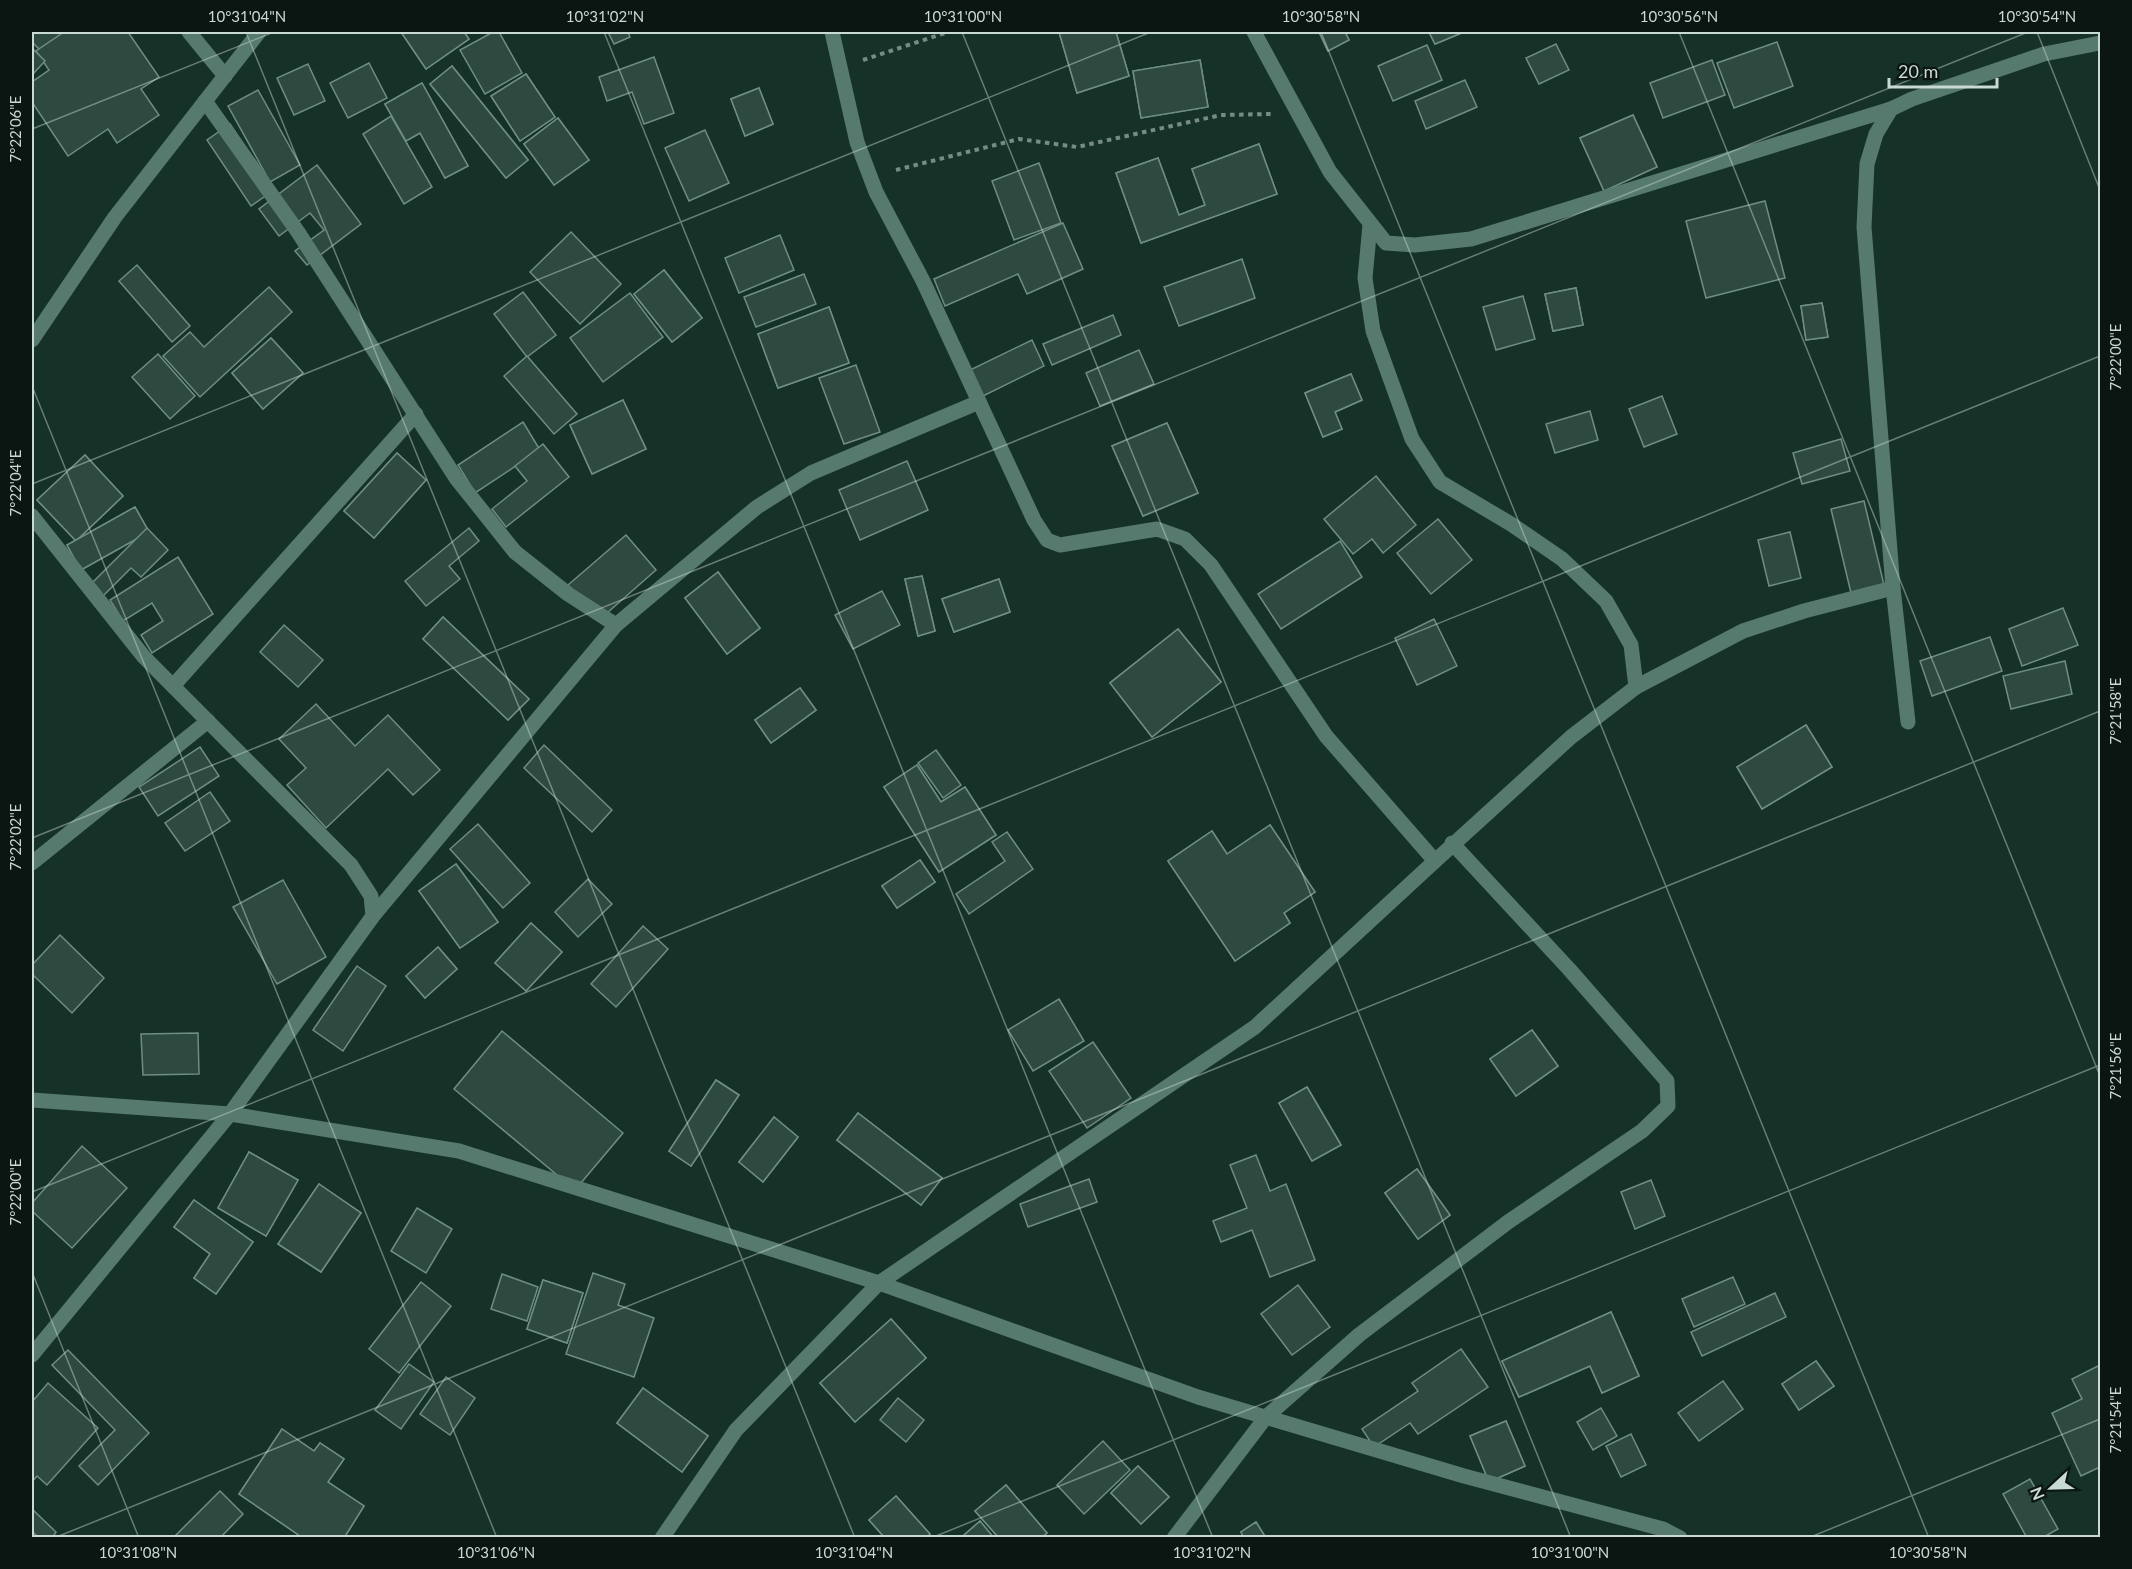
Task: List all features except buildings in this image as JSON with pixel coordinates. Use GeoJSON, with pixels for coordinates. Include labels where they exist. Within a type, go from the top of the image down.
{"type":"FeatureCollection","features":[{"type":"Feature","properties":{"kind":"street"},"geometry":{"type":"LineString","coordinates":[[189,32],[225,76]]}},
{"type":"Feature","properties":{"kind":"street"},"geometry":{"type":"LineString","coordinates":[[32,340],[115,217],[260,32]]}},
{"type":"Feature","properties":{"kind":"street"},"geometry":{"type":"LineString","coordinates":[[832,32],[857,142],[870,177],[1034,520],[1047,540],[1060,544],[1157,529],[1185,539],[1211,565],[1326,736],[1435,861]]}},
{"type":"Feature","properties":{"kind":"street"},"geometry":{"type":"LineString","coordinates":[[1254,32],[1330,172],[1370,225],[1386,243],[1415,245],[1471,239],[1891,109],[1957,83],[2044,54],[2100,43]]}},
{"type":"Feature","properties":{"kind":"street"},"geometry":{"type":"LineString","coordinates":[[205,101],[298,232],[456,478],[515,552],[568,594],[616,625]]}},
{"type":"Feature","properties":{"kind":"street"},"geometry":{"type":"LineString","coordinates":[[1891,109],[1876,134],[1867,164],[1864,227],[1893,588],[1908,722]]}},
{"type":"Feature","properties":{"kind":"street"},"geometry":{"type":"LineString","coordinates":[[1370,225],[1365,278],[1373,331],[1412,439],[1440,482],[1511,524],[1562,559],[1606,602],[1631,645],[1636,687]]}},
{"type":"Feature","properties":{"kind":"street"},"geometry":{"type":"LineString","coordinates":[[32,1355],[230,1114],[373,916],[616,625],[757,507],[811,473],[979,402]]}},
{"type":"Feature","properties":{"kind":"street"},"geometry":{"type":"LineString","coordinates":[[173,686],[416,414]]}},
{"type":"Feature","properties":{"kind":"street"},"geometry":{"type":"LineString","coordinates":[[32,516],[144,657],[351,865],[371,896],[373,916]]}},
{"type":"Feature","properties":{"kind":"street"},"geometry":{"type":"LineString","coordinates":[[662,1538],[736,1430],[879,1283],[1256,1027],[1452,843],[1571,737],[1636,687],[1743,631],[1804,611],[1893,588]]}},
{"type":"Feature","properties":{"kind":"street"},"geometry":{"type":"LineString","coordinates":[[32,863],[208,721]]}},
{"type":"Feature","properties":{"kind":"street"},"geometry":{"type":"LineString","coordinates":[[1174,1538],[1266,1417],[1359,1335],[1509,1222],[1642,1131],[1668,1106],[1667,1081],[1569,969],[1452,843]]}},
{"type":"Feature","properties":{"kind":"street"},"geometry":{"type":"LineString","coordinates":[[32,1100],[230,1114],[459,1152],[879,1283],[1198,1397],[1464,1476],[1663,1529],[1680,1538]]}},
{"type":"Feature","properties":{"kind":"path"},"geometry":{"type":"LineString","coordinates":[[840,68],[948,32]]}},
{"type":"Feature","properties":{"kind":"path"},"geometry":{"type":"LineString","coordinates":[[870,177],[1019,139],[1077,147],[1221,115],[1298,113]]}}]}
